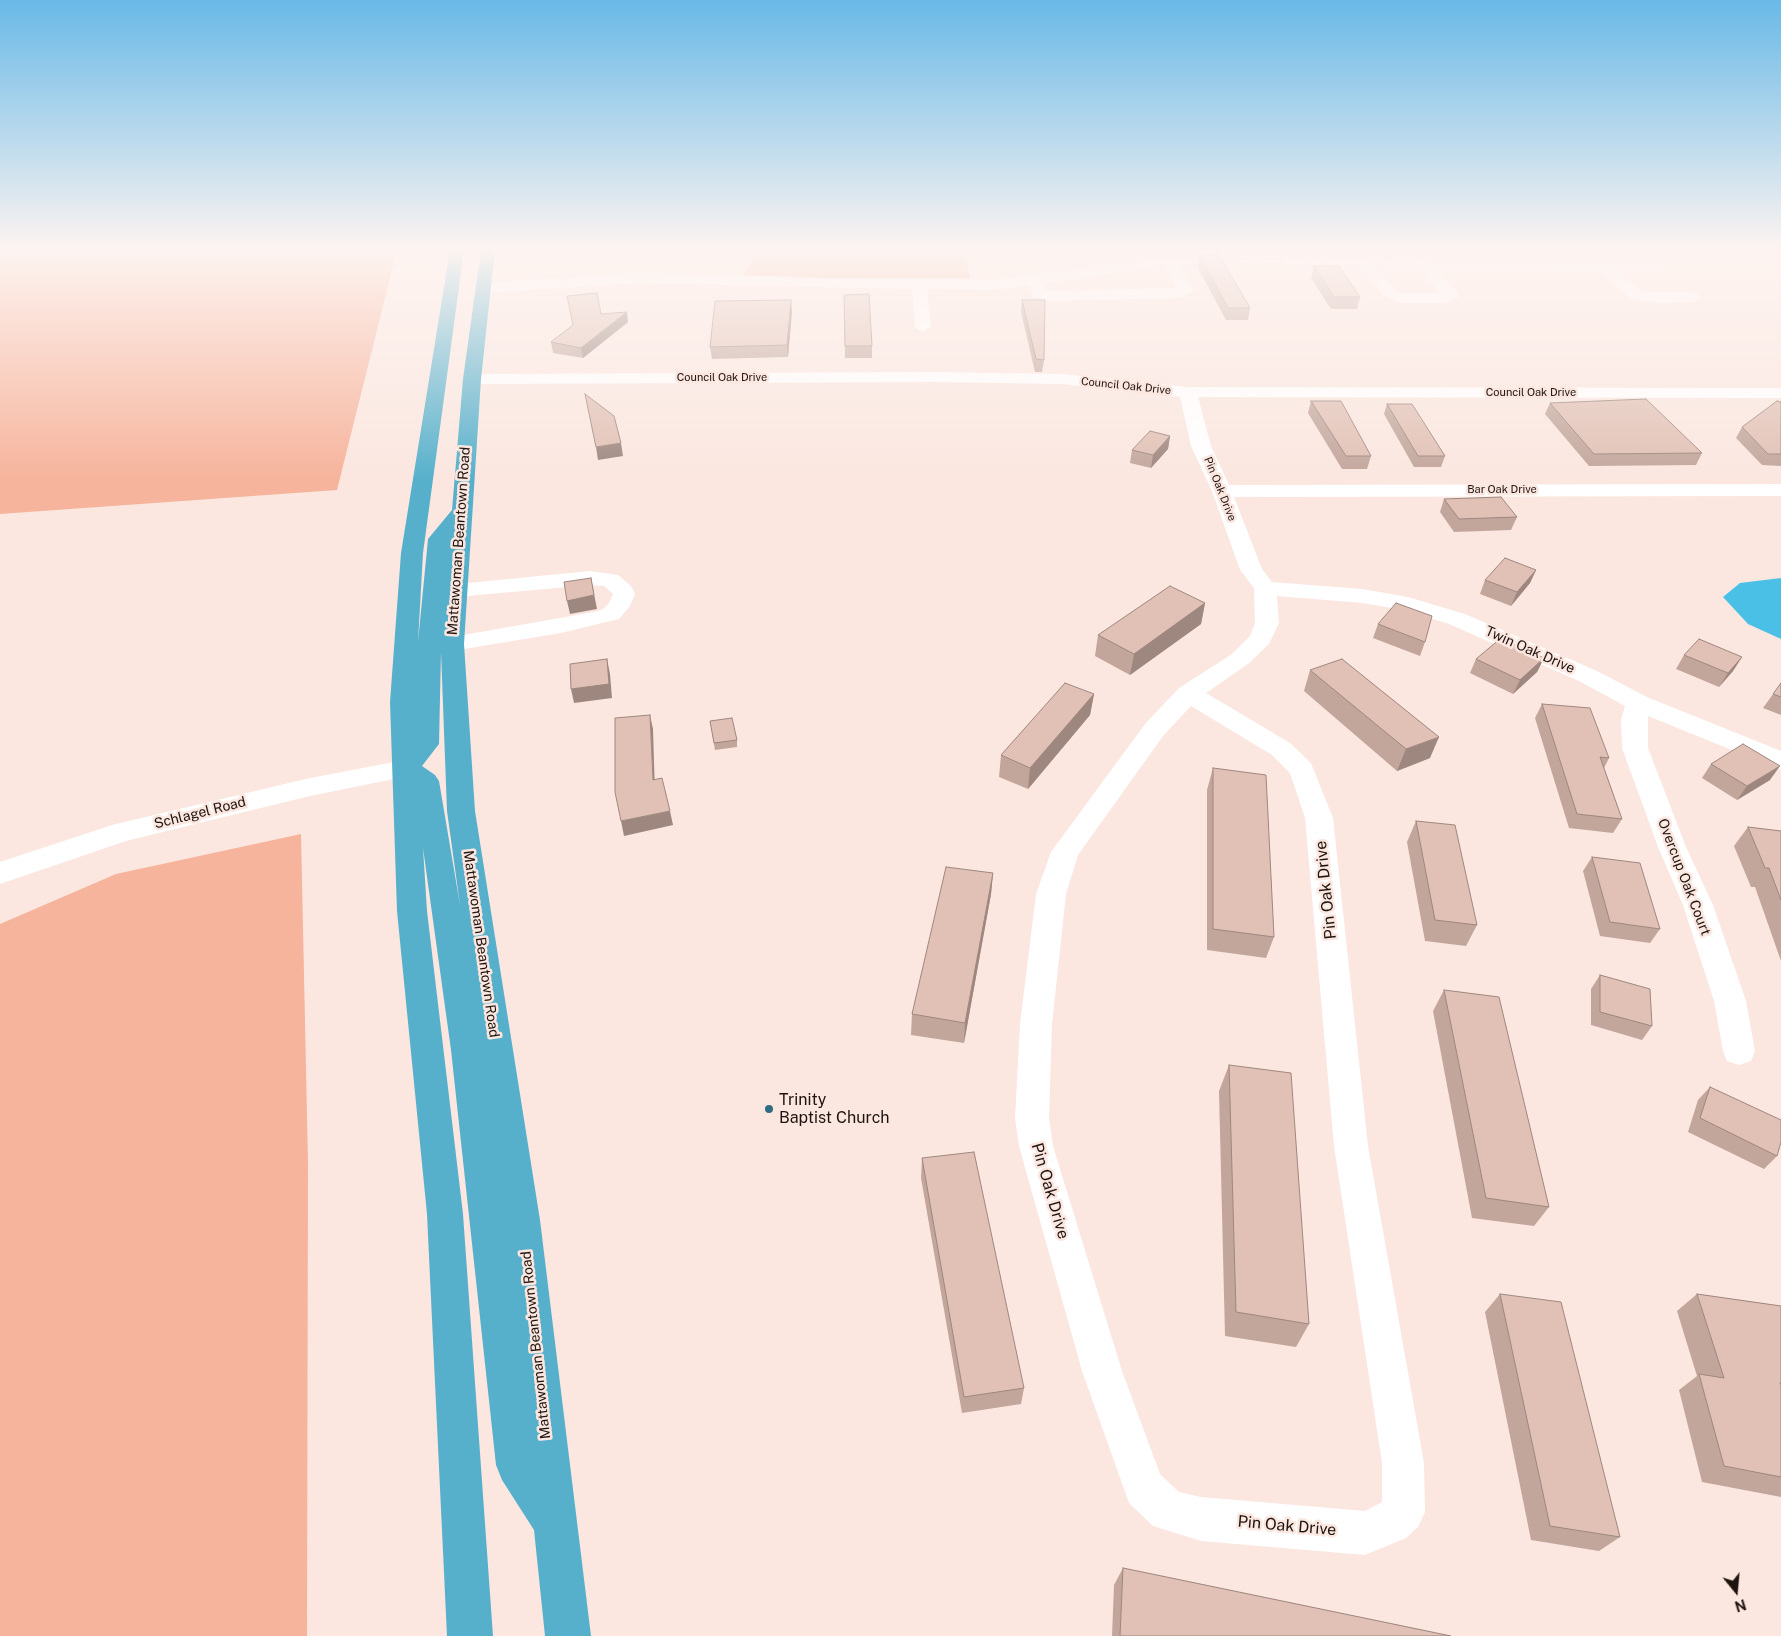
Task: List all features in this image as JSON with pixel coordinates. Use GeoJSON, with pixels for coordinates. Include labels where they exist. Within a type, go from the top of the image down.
{"type":"FeatureCollection","features":[{"type":"Feature","properties":{"kind":"highway"},"geometry":{"type":"LineString","coordinates":[[446,326],[412,553],[402,702],[412,911],[445,1214],[470,1636]]}},
{"type":"Feature","properties":{"kind":"highway"},"geometry":{"type":"LineString","coordinates":[[412,553],[437,488],[449,406],[462,374],[463,326]]}},
{"type":"Feature","properties":{"kind":"highway","name":"Mattawoman Beantown Road"},"geometry":{"type":"LineString","coordinates":[[474,326],[462,374],[462,511],[452,644],[461,811],[522,1220],[568,1636]]}},
{"type":"Feature","properties":{"kind":"highway"},"geometry":{"type":"LineString","coordinates":[[405,769],[426,744],[427,670],[439,540],[462,511]]}},
{"type":"Feature","properties":{"kind":"highway"},"geometry":{"type":"LineString","coordinates":[[405,769],[426,781],[429,793],[467,1050],[517,1465],[555,1522]]}},
{"type":"Feature","properties":{"kind":"street","name":"Council Oak Drive"},"geometry":{"type":"LineString","coordinates":[[462,374],[1002,377],[1062,379],[1188,392],[1781,393]]}},
{"type":"Feature","properties":{"kind":"street","name":"Pin Oak Drive"},"geometry":{"type":"LineString","coordinates":[[1188,392],[1201,446],[1222,491],[1251,570],[1265,588],[1267,623],[1260,639],[1240,660],[1188,694],[1154,730],[1065,852],[1051,894],[1036,1024],[1032,1118],[1036,1146],[1102,1371],[1144,1488],[1168,1511],[1201,1518],[1365,1533],[1391,1523],[1403,1512],[1403,1463],[1350,1146],[1319,818],[1302,770],[1280,749],[1188,694]]}},
{"type":"Feature","properties":{"kind":"street","name":"Bar Oak Drive"},"geometry":{"type":"LineString","coordinates":[[1222,491],[1781,490]]}},
{"type":"Feature","properties":{"kind":"street"},"geometry":{"type":"LineString","coordinates":[[452,644],[599,618],[611,614],[619,606],[624,594],[620,586],[610,580],[590,578],[456,590]]}},
{"type":"Feature","properties":{"kind":"street","name":"Twin Oak Drive"},"geometry":{"type":"LineString","coordinates":[[1265,588],[1362,596],[1408,604],[1457,618],[1588,676],[1638,703],[1781,761]]}},
{"type":"Feature","properties":{"kind":"street","name":"Overcup Oak Court"},"geometry":{"type":"LineString","coordinates":[[1638,703],[1634,720],[1635,748],[1672,847],[1701,914],[1730,1001],[1739,1051]]}},
{"type":"Feature","properties":{"kind":"street","name":"Schlagel Road"},"geometry":{"type":"LineString","coordinates":[[0,873],[122,832],[310,787],[405,769]]}},
{"type":"Feature","properties":{"kind":"shaded area"},"geometry":{"type":"Polygon","coordinates":[[[0,326],[378,326],[337,490],[0,514],[0,326]]]}},
{"type":"Feature","properties":{"kind":"shaded area"},"geometry":{"type":"Polygon","coordinates":[[[301,834],[308,1163],[307,1636],[0,1636],[0,924],[116,874],[301,834]]]}},
{"type":"Feature","properties":{"kind":"water"},"geometry":{"type":"Polygon","coordinates":[[[1781,578],[1781,639],[1748,624],[1723,597],[1740,583],[1781,578]]]}},
{"type":"Feature","properties":{"kind":"building"},"geometry":{"type":"Polygon","coordinates":[[[571,326],[609,326],[581,348],[551,342],[571,326]]]}},
{"type":"Feature","properties":{"kind":"building"},"geometry":{"type":"Polygon","coordinates":[[[712,326],[789,326],[787,345],[710,347],[712,326]]]}},
{"type":"Feature","properties":{"kind":"building"},"geometry":{"type":"Polygon","coordinates":[[[845,326],[871,326],[872,346],[845,346],[845,326]]]}},
{"type":"Feature","properties":{"kind":"building"},"geometry":{"type":"Polygon","coordinates":[[[1028,326],[1045,326],[1044,360],[1036,359],[1028,326]]]}},
{"type":"Feature","properties":{"kind":"building"},"geometry":{"type":"Polygon","coordinates":[[[585,394],[614,416],[621,443],[596,447],[585,394]]]}},
{"type":"Feature","properties":{"kind":"building"},"geometry":{"type":"Polygon","coordinates":[[[1646,399],[1702,453],[1594,454],[1550,403],[1646,399]]]}},
{"type":"Feature","properties":{"kind":"building"},"geometry":{"type":"Polygon","coordinates":[[[1311,401],[1341,401],[1371,456],[1346,456],[1311,401]]]}},
{"type":"Feature","properties":{"kind":"building"},"geometry":{"type":"Polygon","coordinates":[[[1777,401],[1781,402],[1781,454],[1768,454],[1742,427],[1777,401]]]}},
{"type":"Feature","properties":{"kind":"building"},"geometry":{"type":"Polygon","coordinates":[[[1387,404],[1412,404],[1445,456],[1418,456],[1387,404]]]}},
{"type":"Feature","properties":{"kind":"building"},"geometry":{"type":"Polygon","coordinates":[[[1150,431],[1170,436],[1153,455],[1132,450],[1150,431]]]}},
{"type":"Feature","properties":{"kind":"building"},"geometry":{"type":"Polygon","coordinates":[[[1501,497],[1517,517],[1459,519],[1444,499],[1501,497]]]}},
{"type":"Feature","properties":{"kind":"building"},"geometry":{"type":"Polygon","coordinates":[[[1505,558],[1536,570],[1517,592],[1485,580],[1505,558]]]}},
{"type":"Feature","properties":{"kind":"building"},"geometry":{"type":"Polygon","coordinates":[[[591,578],[594,595],[567,601],[564,582],[591,578]]]}},
{"type":"Feature","properties":{"kind":"building"},"geometry":{"type":"Polygon","coordinates":[[[1170,586],[1205,603],[1134,654],[1098,635],[1170,586]]]}},
{"type":"Feature","properties":{"kind":"building"},"geometry":{"type":"Polygon","coordinates":[[[1396,603],[1432,616],[1425,642],[1378,624],[1396,603]]]}},
{"type":"Feature","properties":{"kind":"building"},"geometry":{"type":"Polygon","coordinates":[[[1501,638],[1544,658],[1520,680],[1476,659],[1501,638]]]}},
{"type":"Feature","properties":{"kind":"building"},"geometry":{"type":"Polygon","coordinates":[[[1699,639],[1742,657],[1728,673],[1684,655],[1699,639]]]}},
{"type":"Feature","properties":{"kind":"building"},"geometry":{"type":"Polygon","coordinates":[[[607,659],[609,684],[571,689],[570,664],[607,659]]]}},
{"type":"Feature","properties":{"kind":"building"},"geometry":{"type":"Polygon","coordinates":[[[1342,659],[1439,737],[1406,749],[1310,670],[1342,659]]]}},
{"type":"Feature","properties":{"kind":"building"},"geometry":{"type":"Polygon","coordinates":[[[1065,683],[1094,694],[1030,768],[1001,755],[1065,683]]]}},
{"type":"Feature","properties":{"kind":"building"},"geometry":{"type":"Polygon","coordinates":[[[1781,683],[1781,697],[1773,694],[1781,683]]]}},
{"type":"Feature","properties":{"kind":"building"},"geometry":{"type":"Polygon","coordinates":[[[1542,704],[1590,708],[1609,758],[1600,757],[1622,819],[1577,814],[1542,704]]]}},
{"type":"Feature","properties":{"kind":"building"},"geometry":{"type":"Polygon","coordinates":[[[650,715],[653,780],[662,778],[670,811],[621,821],[615,792],[615,718],[650,715]]]}},
{"type":"Feature","properties":{"kind":"building"},"geometry":{"type":"Polygon","coordinates":[[[732,718],[737,740],[714,743],[710,721],[732,718]]]}},
{"type":"Feature","properties":{"kind":"building"},"geometry":{"type":"Polygon","coordinates":[[[1743,744],[1780,766],[1747,786],[1711,764],[1743,744]]]}},
{"type":"Feature","properties":{"kind":"building"},"geometry":{"type":"Polygon","coordinates":[[[1213,768],[1266,775],[1274,937],[1213,929],[1213,768]]]}},
{"type":"Feature","properties":{"kind":"building"},"geometry":{"type":"Polygon","coordinates":[[[1416,821],[1455,825],[1477,925],[1435,920],[1416,821]]]}},
{"type":"Feature","properties":{"kind":"building"},"geometry":{"type":"Polygon","coordinates":[[[1748,827],[1781,831],[1781,900],[1769,868],[1765,868],[1748,827]]]}},
{"type":"Feature","properties":{"kind":"building"},"geometry":{"type":"Polygon","coordinates":[[[1592,857],[1640,863],[1660,929],[1610,922],[1592,857]]]}},
{"type":"Feature","properties":{"kind":"building"},"geometry":{"type":"Polygon","coordinates":[[[946,867],[993,873],[965,1023],[912,1014],[946,867]]]}},
{"type":"Feature","properties":{"kind":"building"},"geometry":{"type":"Polygon","coordinates":[[[1600,975],[1650,989],[1652,1026],[1600,1012],[1600,975]]]}},
{"type":"Feature","properties":{"kind":"building"},"geometry":{"type":"Polygon","coordinates":[[[1444,990],[1499,997],[1549,1207],[1486,1198],[1444,990]]]}},
{"type":"Feature","properties":{"kind":"building"},"geometry":{"type":"Polygon","coordinates":[[[1229,1065],[1291,1073],[1309,1324],[1236,1312],[1229,1065]]]}},
{"type":"Feature","properties":{"kind":"building"},"geometry":{"type":"Polygon","coordinates":[[[1710,1087],[1781,1120],[1781,1142],[1777,1156],[1700,1118],[1710,1087]]]}},
{"type":"Feature","properties":{"kind":"building"},"geometry":{"type":"Polygon","coordinates":[[[974,1152],[1024,1388],[964,1397],[922,1158],[974,1152]]]}},
{"type":"Feature","properties":{"kind":"building"},"geometry":{"type":"Polygon","coordinates":[[[1500,1294],[1561,1302],[1620,1537],[1550,1526],[1500,1294]]]}},
{"type":"Feature","properties":{"kind":"building"},"geometry":{"type":"Polygon","coordinates":[[[1697,1294],[1781,1306],[1781,1477],[1724,1466],[1699,1374],[1724,1378],[1697,1294]]]}},
{"type":"Feature","properties":{"kind":"building"},"geometry":{"type":"Polygon","coordinates":[[[1123,1568],[1451,1636],[1120,1636],[1123,1568]]]}},
{"type":"Feature","properties":{"kind":"place","name":"Trinity Baptist Church"},"geometry":{"type":"Point","coordinates":[769,1109]}}]}
